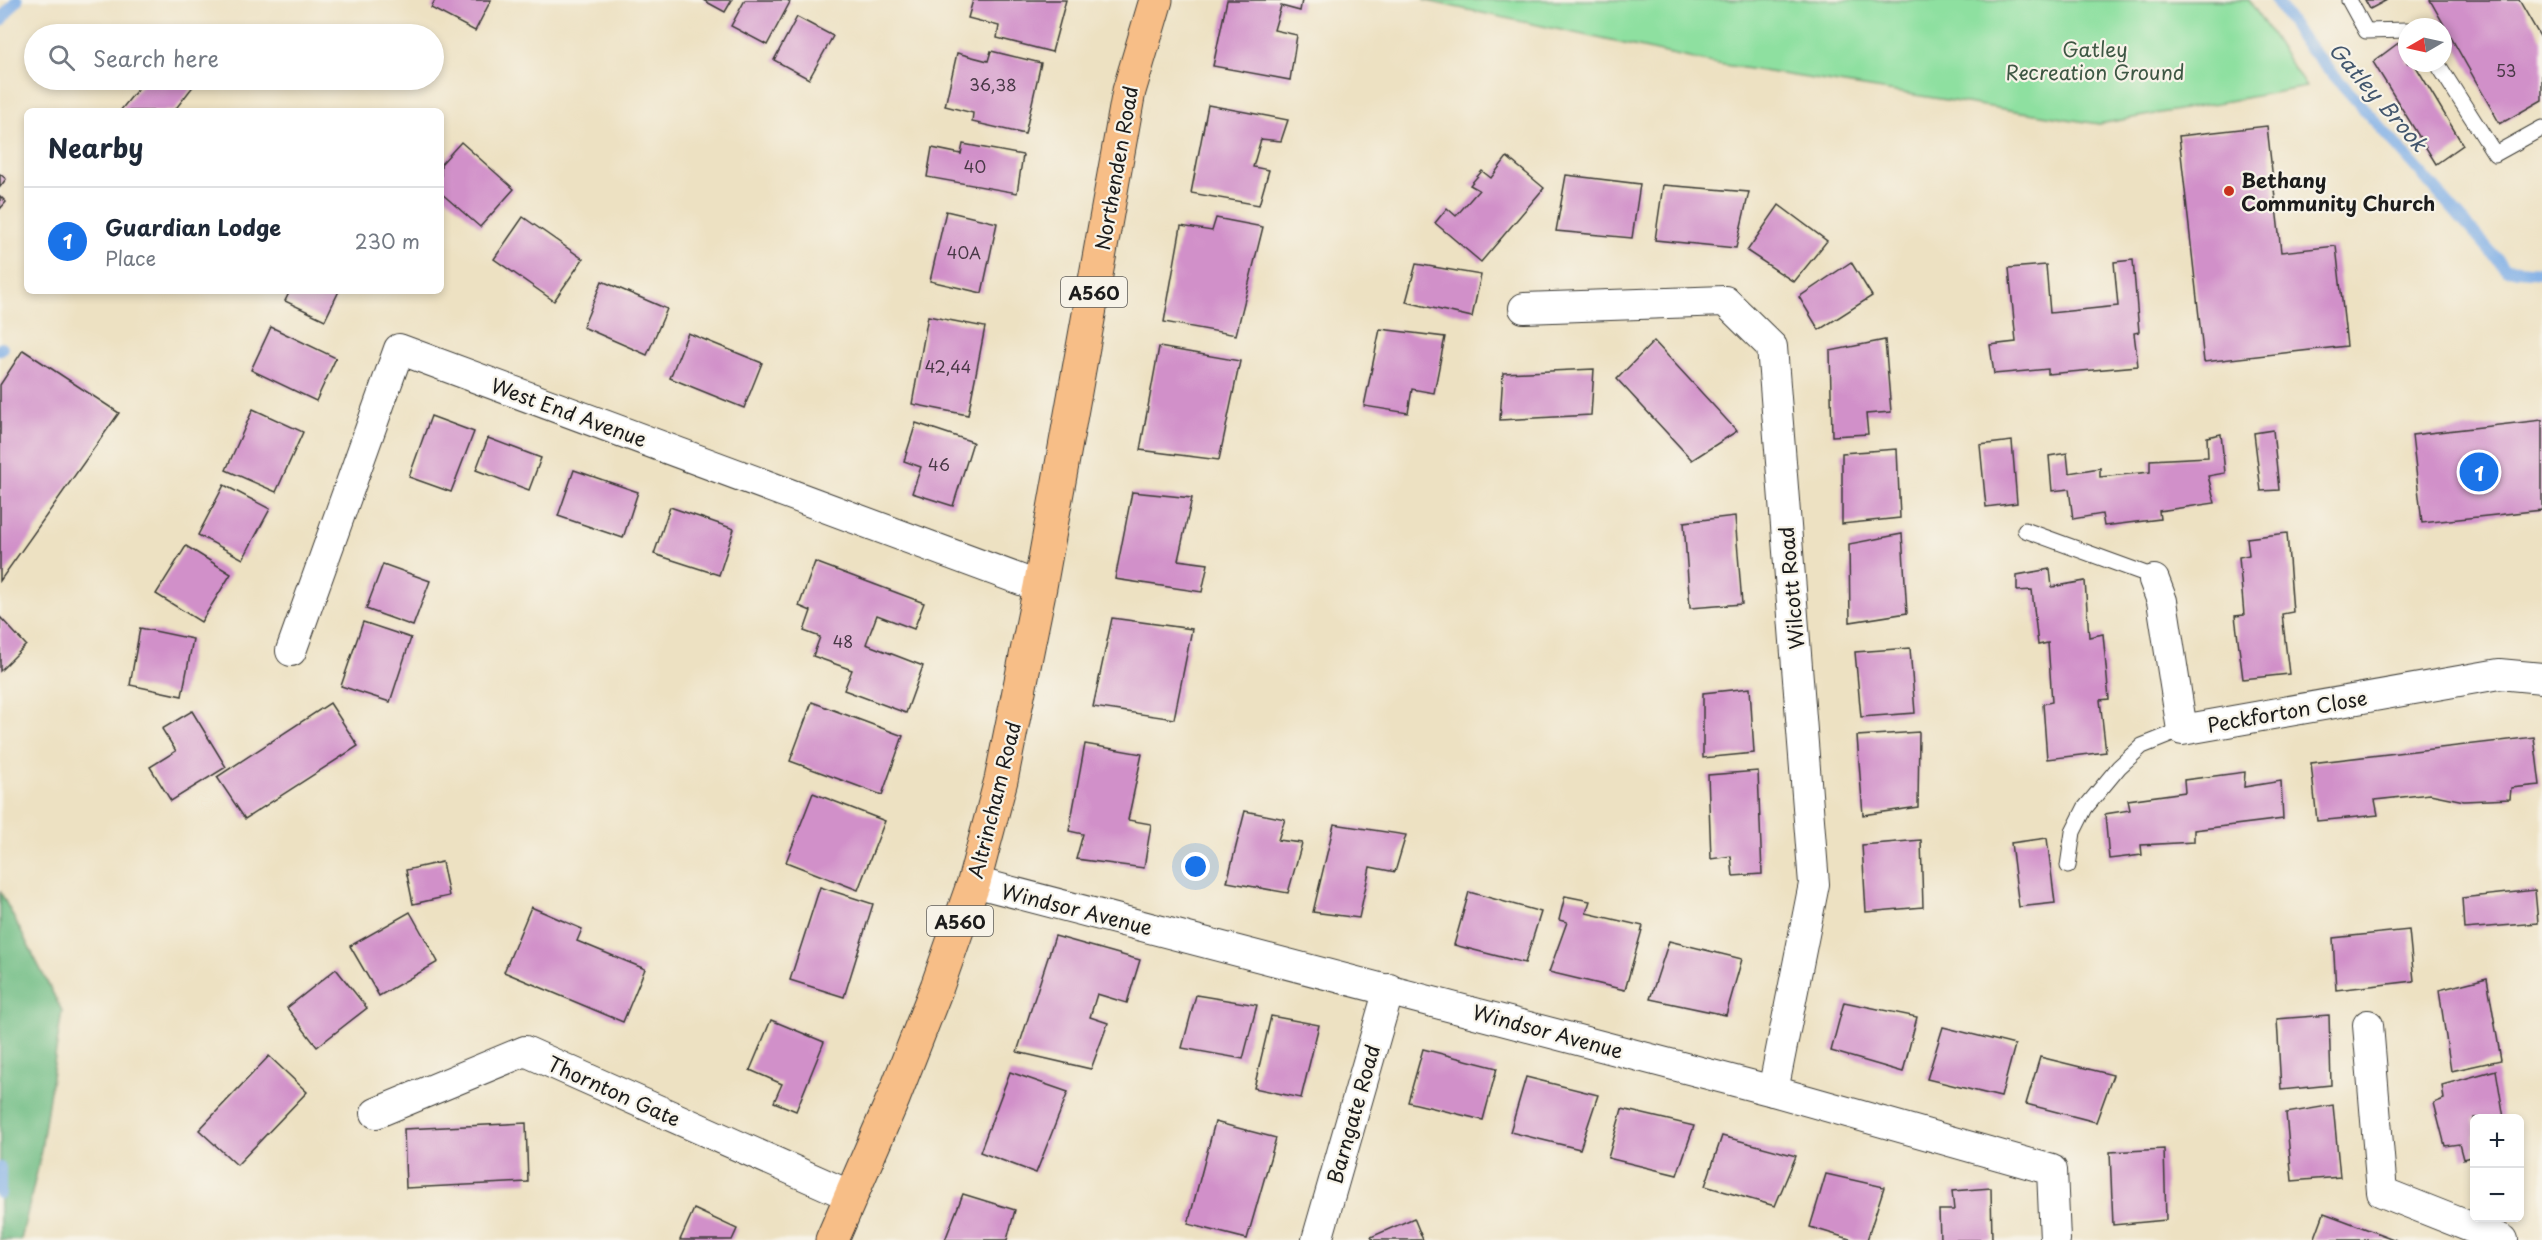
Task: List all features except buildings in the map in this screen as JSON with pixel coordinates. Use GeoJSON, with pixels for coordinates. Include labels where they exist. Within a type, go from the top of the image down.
{"type":"FeatureCollection","features":[{"type":"Feature","properties":{"kind":"main road","name":"Northenden Road"},"geometry":{"type":"LineString","coordinates":[[1040,587],[1129,91],[1156,0]]}},
{"type":"Feature","properties":{"kind":"main road","name":"Altrincham Road"},"geometry":{"type":"LineString","coordinates":[[832,1240],[905,1068],[974,882],[1004,769],[1040,587]]}},
{"type":"Feature","properties":{"kind":"street","name":"Wilcott Road"},"geometry":{"type":"LineString","coordinates":[[1524,308],[1725,301],[1772,347],[1814,884],[1773,1091]]}},
{"type":"Feature","properties":{"kind":"street","name":"West End Avenue"},"geometry":{"type":"LineString","coordinates":[[291,651],[399,349],[1040,587]]}},
{"type":"Feature","properties":{"kind":"street","name":"Peckforton Close"},"geometry":{"type":"LineString","coordinates":[[2154,580],[2162,601],[2182,730],[2499,674],[2542,678]]}},
{"type":"Feature","properties":{"kind":"street","name":"Windsor Avenue"},"geometry":{"type":"LineString","coordinates":[[974,882],[1773,1091],[2052,1170],[2055,1240]]}},
{"type":"Feature","properties":{"kind":"street","name":"Barngate Road"},"geometry":{"type":"LineString","coordinates":[[1317,1240],[1389,989]]}},
{"type":"Feature","properties":{"kind":"street"},"geometry":{"type":"LineString","coordinates":[[2368,1025],[2382,1192],[2504,1240]]}},
{"type":"Feature","properties":{"kind":"street","name":"Thornton Gate"},"geometry":{"type":"LineString","coordinates":[[376,1113],[525,1051],[851,1196]]}},
{"type":"Feature","properties":{"kind":"lane"},"geometry":{"type":"LineString","coordinates":[[2349,0],[2366,31],[2398,30]]}},
{"type":"Feature","properties":{"kind":"lane"},"geometry":{"type":"LineString","coordinates":[[2444,72],[2495,154],[2542,128]]}},
{"type":"Feature","properties":{"kind":"lane"},"geometry":{"type":"LineString","coordinates":[[2025,530],[2146,574],[2154,580]]}},
{"type":"Feature","properties":{"kind":"lane"},"geometry":{"type":"LineString","coordinates":[[2068,866],[2073,832],[2085,808],[2119,767],[2142,747],[2182,730]]}},
{"type":"Feature","properties":{"kind":"green space","name":"Gatley Recreation Ground"},"geometry":{"type":"Polygon","coordinates":[[[1423,0],[2249,0],[2306,87],[2099,124],[1712,63],[1423,0]]]}},
{"type":"Feature","properties":{"kind":"green space"},"geometry":{"type":"Polygon","coordinates":[[[0,891],[62,1011],[39,1163],[21,1240],[0,1240],[0,891]]]}},
{"type":"Feature","properties":{"kind":"waterway","name":"Gatley Brook"},"geometry":{"type":"LineString","coordinates":[[0,21],[17,0]]}},
{"type":"Feature","properties":{"kind":"waterway","name":"Gatley Brook"},"geometry":{"type":"LineString","coordinates":[[2276,0],[2301,38],[2506,269],[2542,272]]}},
{"type":"Feature","properties":{"kind":"waterway"},"geometry":{"type":"LineString","coordinates":[[0,1168],[0,1193]]}},
{"type":"Feature","properties":{"kind":"place","name":"Bethany Community Church"},"geometry":{"type":"Point","coordinates":[2229,191]}},
{"type":"Feature","properties":{"kind":"place","name":"Guardian Lodge"},"geometry":{"type":"Point","coordinates":[2479,472]}}]}
